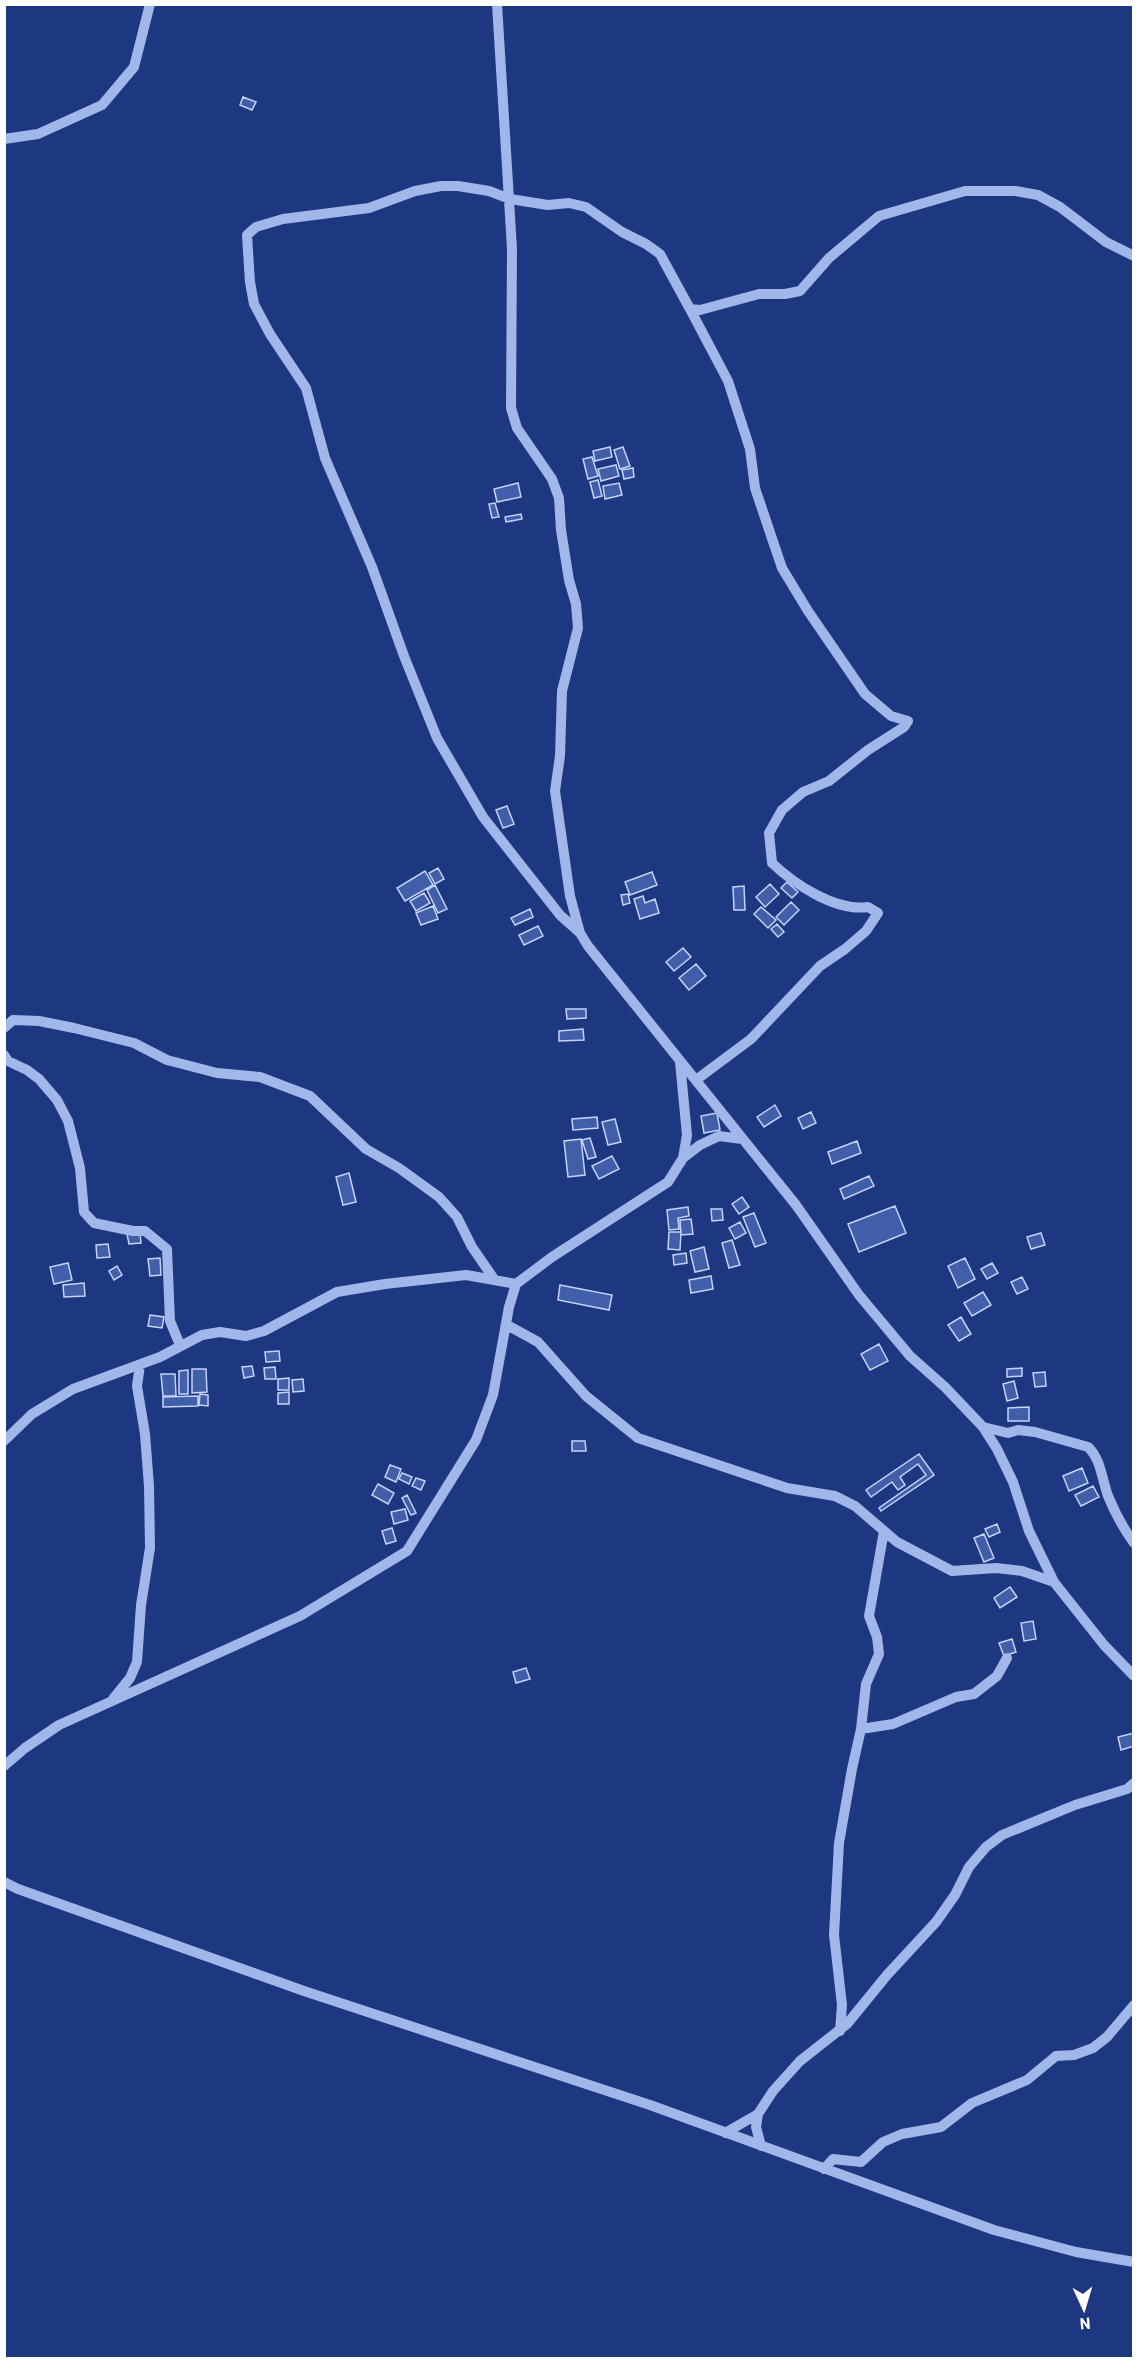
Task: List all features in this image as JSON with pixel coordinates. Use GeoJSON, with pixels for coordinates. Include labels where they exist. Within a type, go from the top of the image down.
{"type":"FeatureCollection","features":[{"type":"Feature","properties":{"kind":"street"},"geometry":{"type":"LineString","coordinates":[[4,139],[38,134],[102,105],[134,67],[150,4]]}},
{"type":"Feature","properties":{"kind":"street"},"geometry":{"type":"LineString","coordinates":[[497,4],[512,249],[511,408],[517,428],[552,479],[559,498],[561,530],[578,628],[562,691],[560,756],[555,790],[570,896],[580,933]]}},
{"type":"Feature","properties":{"kind":"street"},"geometry":{"type":"LineString","coordinates":[[696,1080],[752,1039],[820,966],[866,931],[878,913],[868,907],[857,909],[817,896],[784,874],[772,863],[769,833],[782,810],[803,792],[829,781],[868,750],[904,727],[908,721],[891,716],[865,694],[808,611],[782,568],[755,488],[750,449],[728,381],[660,254],[622,232],[586,207],[568,203],[548,205],[510,199],[489,191],[458,186],[441,186],[416,191],[369,208],[284,219],[256,227],[247,235],[254,304],[270,334],[306,388],[325,458],[372,567],[437,738],[483,817],[560,915],[580,933],[588,946],[796,1205],[859,1295],[910,1356],[945,1387],[983,1427],[997,1449],[1012,1482],[1029,1531],[1054,1582],[1104,1645],[1134,1676]]}},
{"type":"Feature","properties":{"kind":"street"},"geometry":{"type":"LineString","coordinates":[[690,309],[700,310],[759,294],[785,294],[800,291],[829,258],[879,216],[936,201],[965,190],[1015,191],[1038,195],[1060,207],[1106,242],[1134,256]]}},
{"type":"Feature","properties":{"kind":"street"},"geometry":{"type":"LineString","coordinates":[[4,1028],[13,1020],[74,1028],[134,1043],[167,1060],[217,1073],[260,1077],[310,1096],[366,1149],[399,1168],[439,1197],[457,1217],[472,1247],[494,1279]]}},
{"type":"Feature","properties":{"kind":"street"},"geometry":{"type":"LineString","coordinates":[[4,1055],[8,1061],[39,1079],[57,1100],[68,1121],[80,1168],[84,1212],[94,1223],[133,1231],[145,1231],[167,1249],[170,1321],[180,1345]]}},
{"type":"Feature","properties":{"kind":"street"},"geometry":{"type":"LineString","coordinates":[[679,1058],[687,1135],[683,1158]]}},
{"type":"Feature","properties":{"kind":"street"},"geometry":{"type":"LineString","coordinates":[[4,1766],[25,1748],[59,1725],[300,1616],[407,1551],[476,1440],[493,1395],[516,1284],[552,1257],[668,1182],[683,1158],[700,1145],[719,1136],[742,1138]]}},
{"type":"Feature","properties":{"kind":"street"},"geometry":{"type":"LineString","coordinates":[[4,1441],[32,1414],[73,1389],[140,1365],[202,1335],[220,1332],[246,1336],[264,1331],[337,1292],[466,1275],[516,1284]]}},
{"type":"Feature","properties":{"kind":"street"},"geometry":{"type":"LineString","coordinates":[[507,1325],[538,1342],[586,1396],[638,1438],[787,1488],[835,1496],[855,1506],[897,1542],[952,1571],[996,1568],[1022,1571],[1054,1582]]}},
{"type":"Feature","properties":{"kind":"street"},"geometry":{"type":"LineString","coordinates":[[111,1702],[130,1678],[136,1662],[141,1605],[150,1548],[145,1434],[137,1386],[140,1365]]}},
{"type":"Feature","properties":{"kind":"street"},"geometry":{"type":"LineString","coordinates":[[983,1427],[1008,1433]]}},
{"type":"Feature","properties":{"kind":"street"},"geometry":{"type":"LineString","coordinates":[[997,1449],[1000,1441],[1008,1433],[1018,1430],[1035,1432],[1088,1447],[1094,1453],[1107,1494],[1121,1524],[1134,1543]]}},
{"type":"Feature","properties":{"kind":"street"},"geometry":{"type":"LineString","coordinates":[[840,2031],[842,2005],[834,1935],[839,1843],[861,1729],[867,1684],[879,1654],[877,1637],[869,1616],[884,1531]]}},
{"type":"Feature","properties":{"kind":"street"},"geometry":{"type":"LineString","coordinates":[[861,1729],[893,1724],[956,1697],[974,1694],[997,1676],[1006,1658]]}},
{"type":"Feature","properties":{"kind":"street"},"geometry":{"type":"LineString","coordinates":[[761,2146],[756,2127],[758,2114],[773,2091],[800,2061],[840,2031],[886,1975],[936,1922],[955,1895],[969,1867],[986,1847],[1002,1835],[1075,1805],[1127,1789],[1134,1783]]}},
{"type":"Feature","properties":{"kind":"street"},"geometry":{"type":"LineString","coordinates":[[4,1882],[304,1991],[628,2098],[994,2230],[1076,2252],[1134,2262]]}},
{"type":"Feature","properties":{"kind":"street"},"geometry":{"type":"LineString","coordinates":[[824,2169],[833,2159],[861,2162],[883,2142],[902,2134],[941,2127],[972,2103],[1027,2080],[1056,2056],[1074,2055],[1093,2048],[1114,2030],[1134,2004]]}},
{"type":"Feature","properties":{"kind":"street"},"geometry":{"type":"LineString","coordinates":[[725,2133],[758,2114]]}},
{"type":"Feature","properties":{"kind":"building"},"geometry":{"type":"Polygon","coordinates":[[[243,97],[256,102],[252,110],[240,105],[243,97]]]}},
{"type":"Feature","properties":{"kind":"building"},"geometry":{"type":"Polygon","coordinates":[[[610,447],[612,457],[595,461],[593,451],[610,447]]]}},
{"type":"Feature","properties":{"kind":"building"},"geometry":{"type":"Polygon","coordinates":[[[623,447],[630,466],[620,469],[614,450],[623,447]]]}},
{"type":"Feature","properties":{"kind":"building"},"geometry":{"type":"Polygon","coordinates":[[[592,457],[598,476],[588,479],[583,459],[592,457]]]}},
{"type":"Feature","properties":{"kind":"building"},"geometry":{"type":"Polygon","coordinates":[[[616,465],[619,476],[601,481],[598,469],[616,465]]]}},
{"type":"Feature","properties":{"kind":"building"},"geometry":{"type":"Polygon","coordinates":[[[633,468],[634,477],[624,479],[622,470],[633,468]]]}},
{"type":"Feature","properties":{"kind":"building"},"geometry":{"type":"Polygon","coordinates":[[[598,480],[602,496],[594,498],[590,482],[598,480]]]}},
{"type":"Feature","properties":{"kind":"building"},"geometry":{"type":"Polygon","coordinates":[[[518,483],[521,497],[497,502],[494,489],[518,483]]]}},
{"type":"Feature","properties":{"kind":"building"},"geometry":{"type":"Polygon","coordinates":[[[619,483],[622,495],[605,499],[603,486],[619,483]]]}},
{"type":"Feature","properties":{"kind":"building"},"geometry":{"type":"Polygon","coordinates":[[[495,503],[499,517],[492,518],[489,504],[495,503]]]}},
{"type":"Feature","properties":{"kind":"building"},"geometry":{"type":"Polygon","coordinates":[[[521,514],[522,519],[506,522],[505,517],[521,514]]]}},
{"type":"Feature","properties":{"kind":"building"},"geometry":{"type":"Polygon","coordinates":[[[507,806],[514,824],[503,828],[496,810],[507,806]]]}},
{"type":"Feature","properties":{"kind":"building"},"geometry":{"type":"Polygon","coordinates":[[[438,868],[444,879],[435,884],[429,873],[438,868]]]}},
{"type":"Feature","properties":{"kind":"building"},"geometry":{"type":"Polygon","coordinates":[[[425,871],[433,885],[405,901],[397,888],[425,871]]]}},
{"type":"Feature","properties":{"kind":"building"},"geometry":{"type":"Polygon","coordinates":[[[652,872],[657,885],[630,895],[625,882],[652,872]]]}},
{"type":"Feature","properties":{"kind":"building"},"geometry":{"type":"Polygon","coordinates":[[[787,882],[798,892],[792,898],[781,888],[787,882]]]}},
{"type":"Feature","properties":{"kind":"building"},"geometry":{"type":"Polygon","coordinates":[[[770,884],[779,894],[765,907],[756,897],[770,884]]]}},
{"type":"Feature","properties":{"kind":"building"},"geometry":{"type":"Polygon","coordinates":[[[435,885],[447,909],[438,913],[427,890],[435,885]]]}},
{"type":"Feature","properties":{"kind":"building"},"geometry":{"type":"Polygon","coordinates":[[[744,886],[745,910],[734,910],[733,887],[744,886]]]}},
{"type":"Feature","properties":{"kind":"building"},"geometry":{"type":"Polygon","coordinates":[[[424,893],[430,903],[416,911],[410,901],[424,893]]]}},
{"type":"Feature","properties":{"kind":"building"},"geometry":{"type":"Polygon","coordinates":[[[628,894],[630,903],[623,905],[621,895],[628,894]]]}},
{"type":"Feature","properties":{"kind":"building"},"geometry":{"type":"Polygon","coordinates":[[[643,896],[645,903],[655,899],[659,913],[640,919],[634,899],[643,896]]]}},
{"type":"Feature","properties":{"kind":"building"},"geometry":{"type":"Polygon","coordinates":[[[791,902],[799,910],[784,925],[776,917],[791,902]]]}},
{"type":"Feature","properties":{"kind":"building"},"geometry":{"type":"Polygon","coordinates":[[[433,906],[438,919],[421,925],[416,913],[433,906]]]}},
{"type":"Feature","properties":{"kind":"building"},"geometry":{"type":"Polygon","coordinates":[[[761,907],[776,920],[768,928],[754,914],[761,907]]]}},
{"type":"Feature","properties":{"kind":"building"},"geometry":{"type":"Polygon","coordinates":[[[530,909],[533,917],[515,925],[511,918],[530,909]]]}},
{"type":"Feature","properties":{"kind":"building"},"geometry":{"type":"Polygon","coordinates":[[[777,924],[784,932],[778,937],[771,929],[777,924]]]}},
{"type":"Feature","properties":{"kind":"building"},"geometry":{"type":"Polygon","coordinates":[[[538,926],[543,936],[524,945],[519,935],[538,926]]]}},
{"type":"Feature","properties":{"kind":"building"},"geometry":{"type":"Polygon","coordinates":[[[683,948],[691,957],[674,971],[666,962],[683,948]]]}},
{"type":"Feature","properties":{"kind":"building"},"geometry":{"type":"Polygon","coordinates":[[[696,964],[706,976],[689,990],[679,978],[696,964]]]}},
{"type":"Feature","properties":{"kind":"building"},"geometry":{"type":"Polygon","coordinates":[[[566,1009],[586,1009],[586,1018],[567,1019],[566,1009]]]}},
{"type":"Feature","properties":{"kind":"building"},"geometry":{"type":"Polygon","coordinates":[[[583,1029],[584,1040],[559,1041],[559,1031],[583,1029]]]}},
{"type":"Feature","properties":{"kind":"building"},"geometry":{"type":"Polygon","coordinates":[[[775,1105],[781,1116],[764,1127],[757,1117],[775,1105]]]}},
{"type":"Feature","properties":{"kind":"building"},"geometry":{"type":"Polygon","coordinates":[[[811,1112],[816,1123],[803,1129],[798,1118],[811,1112]]]}},
{"type":"Feature","properties":{"kind":"building"},"geometry":{"type":"Polygon","coordinates":[[[717,1113],[720,1130],[704,1133],[701,1116],[717,1113]]]}},
{"type":"Feature","properties":{"kind":"building"},"geometry":{"type":"Polygon","coordinates":[[[597,1117],[598,1128],[573,1130],[572,1119],[597,1117]]]}},
{"type":"Feature","properties":{"kind":"building"},"geometry":{"type":"Polygon","coordinates":[[[615,1119],[621,1142],[608,1145],[602,1122],[615,1119]]]}},
{"type":"Feature","properties":{"kind":"building"},"geometry":{"type":"Polygon","coordinates":[[[590,1138],[596,1157],[588,1159],[582,1140],[590,1138]]]}},
{"type":"Feature","properties":{"kind":"building"},"geometry":{"type":"Polygon","coordinates":[[[581,1139],[585,1175],[568,1177],[564,1141],[581,1139]]]}},
{"type":"Feature","properties":{"kind":"building"},"geometry":{"type":"Polygon","coordinates":[[[857,1141],[861,1153],[832,1164],[828,1152],[857,1141]]]}},
{"type":"Feature","properties":{"kind":"building"},"geometry":{"type":"Polygon","coordinates":[[[612,1156],[619,1169],[599,1179],[592,1166],[612,1156]]]}},
{"type":"Feature","properties":{"kind":"building"},"geometry":{"type":"Polygon","coordinates":[[[349,1173],[356,1202],[343,1205],[336,1177],[349,1173]]]}},
{"type":"Feature","properties":{"kind":"building"},"geometry":{"type":"Polygon","coordinates":[[[869,1176],[874,1186],[844,1199],[840,1189],[869,1176]]]}},
{"type":"Feature","properties":{"kind":"building"},"geometry":{"type":"Polygon","coordinates":[[[742,1197],[749,1207],[739,1214],[732,1204],[742,1197]]]}},
{"type":"Feature","properties":{"kind":"building"},"geometry":{"type":"Polygon","coordinates":[[[895,1206],[906,1233],[859,1252],[848,1224],[895,1206]]]}},
{"type":"Feature","properties":{"kind":"building"},"geometry":{"type":"Polygon","coordinates":[[[688,1207],[689,1216],[678,1218],[679,1229],[669,1230],[667,1210],[688,1207]]]}},
{"type":"Feature","properties":{"kind":"building"},"geometry":{"type":"Polygon","coordinates":[[[711,1209],[722,1209],[723,1220],[712,1221],[711,1209]]]}},
{"type":"Feature","properties":{"kind":"building"},"geometry":{"type":"Polygon","coordinates":[[[754,1213],[766,1243],[755,1247],[743,1217],[754,1213]]]}},
{"type":"Feature","properties":{"kind":"building"},"geometry":{"type":"Polygon","coordinates":[[[691,1219],[693,1234],[681,1235],[680,1220],[691,1219]]]}},
{"type":"Feature","properties":{"kind":"building"},"geometry":{"type":"Polygon","coordinates":[[[740,1222],[746,1233],[735,1239],[729,1228],[740,1222]]]}},
{"type":"Feature","properties":{"kind":"building"},"geometry":{"type":"Polygon","coordinates":[[[669,1232],[681,1232],[680,1250],[668,1249],[669,1232]]]}},
{"type":"Feature","properties":{"kind":"building"},"geometry":{"type":"Polygon","coordinates":[[[140,1233],[141,1243],[129,1244],[127,1234],[140,1233]]]}},
{"type":"Feature","properties":{"kind":"building"},"geometry":{"type":"Polygon","coordinates":[[[1041,1233],[1045,1245],[1031,1249],[1027,1237],[1041,1233]]]}},
{"type":"Feature","properties":{"kind":"building"},"geometry":{"type":"Polygon","coordinates":[[[732,1240],[740,1265],[729,1268],[722,1243],[732,1240]]]}},
{"type":"Feature","properties":{"kind":"building"},"geometry":{"type":"Polygon","coordinates":[[[108,1244],[110,1257],[97,1258],[96,1245],[108,1244]]]}},
{"type":"Feature","properties":{"kind":"building"},"geometry":{"type":"Polygon","coordinates":[[[704,1247],[709,1269],[695,1272],[690,1251],[704,1247]]]}},
{"type":"Feature","properties":{"kind":"building"},"geometry":{"type":"Polygon","coordinates":[[[686,1253],[687,1263],[674,1265],[673,1255],[686,1253]]]}},
{"type":"Feature","properties":{"kind":"building"},"geometry":{"type":"Polygon","coordinates":[[[160,1258],[161,1275],[150,1276],[148,1259],[160,1258]]]}},
{"type":"Feature","properties":{"kind":"building"},"geometry":{"type":"Polygon","coordinates":[[[965,1258],[975,1279],[958,1288],[948,1266],[965,1258]]]}},
{"type":"Feature","properties":{"kind":"building"},"geometry":{"type":"Polygon","coordinates":[[[68,1263],[72,1280],[54,1284],[50,1267],[68,1263]]]}},
{"type":"Feature","properties":{"kind":"building"},"geometry":{"type":"Polygon","coordinates":[[[992,1263],[998,1273],[987,1279],[981,1269],[992,1263]]]}},
{"type":"Feature","properties":{"kind":"building"},"geometry":{"type":"Polygon","coordinates":[[[117,1266],[122,1275],[114,1280],[109,1271],[117,1266]]]}},
{"type":"Feature","properties":{"kind":"building"},"geometry":{"type":"Polygon","coordinates":[[[711,1276],[713,1289],[691,1293],[689,1280],[711,1276]]]}},
{"type":"Feature","properties":{"kind":"building"},"geometry":{"type":"Polygon","coordinates":[[[1022,1277],[1028,1289],[1017,1294],[1011,1282],[1022,1277]]]}},
{"type":"Feature","properties":{"kind":"building"},"geometry":{"type":"Polygon","coordinates":[[[84,1283],[85,1296],[64,1297],[63,1285],[84,1283]]]}},
{"type":"Feature","properties":{"kind":"building"},"geometry":{"type":"Polygon","coordinates":[[[560,1285],[612,1295],[609,1310],[558,1300],[560,1285]]]}},
{"type":"Feature","properties":{"kind":"building"},"geometry":{"type":"Polygon","coordinates":[[[983,1292],[991,1305],[972,1316],[964,1303],[983,1292]]]}},
{"type":"Feature","properties":{"kind":"building"},"geometry":{"type":"Polygon","coordinates":[[[150,1315],[164,1317],[162,1328],[148,1326],[150,1315]]]}},
{"type":"Feature","properties":{"kind":"building"},"geometry":{"type":"Polygon","coordinates":[[[961,1317],[971,1334],[959,1341],[948,1325],[961,1317]]]}},
{"type":"Feature","properties":{"kind":"building"},"geometry":{"type":"Polygon","coordinates":[[[879,1344],[888,1361],[870,1370],[861,1354],[879,1344]]]}},
{"type":"Feature","properties":{"kind":"building"},"geometry":{"type":"Polygon","coordinates":[[[279,1351],[280,1361],[266,1362],[265,1352],[279,1351]]]}},
{"type":"Feature","properties":{"kind":"building"},"geometry":{"type":"Polygon","coordinates":[[[252,1366],[254,1376],[244,1378],[242,1367],[252,1366]]]}},
{"type":"Feature","properties":{"kind":"building"},"geometry":{"type":"Polygon","coordinates":[[[275,1367],[276,1379],[265,1379],[264,1368],[275,1367]]]}},
{"type":"Feature","properties":{"kind":"building"},"geometry":{"type":"Polygon","coordinates":[[[1022,1368],[1022,1376],[1007,1377],[1007,1369],[1022,1368]]]}},
{"type":"Feature","properties":{"kind":"building"},"geometry":{"type":"Polygon","coordinates":[[[192,1369],[206,1369],[207,1392],[192,1393],[192,1369]]]}},
{"type":"Feature","properties":{"kind":"building"},"geometry":{"type":"Polygon","coordinates":[[[188,1370],[188,1394],[179,1394],[179,1371],[188,1370]]]}},
{"type":"Feature","properties":{"kind":"building"},"geometry":{"type":"Polygon","coordinates":[[[1045,1372],[1046,1386],[1035,1387],[1033,1373],[1045,1372]]]}},
{"type":"Feature","properties":{"kind":"building"},"geometry":{"type":"Polygon","coordinates":[[[161,1374],[175,1374],[176,1396],[163,1396],[161,1374]]]}},
{"type":"Feature","properties":{"kind":"building"},"geometry":{"type":"Polygon","coordinates":[[[289,1378],[289,1390],[278,1390],[278,1379],[289,1378]]]}},
{"type":"Feature","properties":{"kind":"building"},"geometry":{"type":"Polygon","coordinates":[[[303,1379],[304,1391],[293,1392],[292,1380],[303,1379]]]}},
{"type":"Feature","properties":{"kind":"building"},"geometry":{"type":"Polygon","coordinates":[[[1014,1381],[1018,1398],[1007,1401],[1003,1384],[1014,1381]]]}},
{"type":"Feature","properties":{"kind":"building"},"geometry":{"type":"Polygon","coordinates":[[[289,1392],[289,1404],[278,1404],[278,1393],[289,1392]]]}},
{"type":"Feature","properties":{"kind":"building"},"geometry":{"type":"Polygon","coordinates":[[[200,1394],[208,1395],[208,1406],[199,1405],[200,1394]]]}},
{"type":"Feature","properties":{"kind":"building"},"geometry":{"type":"Polygon","coordinates":[[[198,1396],[198,1406],[163,1407],[163,1397],[198,1396]]]}},
{"type":"Feature","properties":{"kind":"building"},"geometry":{"type":"Polygon","coordinates":[[[1029,1407],[1029,1421],[1008,1421],[1008,1408],[1029,1407]]]}},
{"type":"Feature","properties":{"kind":"building"},"geometry":{"type":"Polygon","coordinates":[[[572,1441],[585,1441],[586,1451],[572,1451],[572,1441]]]}},
{"type":"Feature","properties":{"kind":"building"},"geometry":{"type":"Polygon","coordinates":[[[919,1454],[934,1475],[881,1511],[879,1508],[926,1475],[918,1464],[900,1477],[905,1485],[898,1490],[892,1482],[871,1497],[866,1490],[919,1454]]]}},
{"type":"Feature","properties":{"kind":"building"},"geometry":{"type":"Polygon","coordinates":[[[390,1465],[401,1469],[396,1482],[385,1477],[390,1465]]]}},
{"type":"Feature","properties":{"kind":"building"},"geometry":{"type":"Polygon","coordinates":[[[1082,1468],[1088,1483],[1069,1491],[1063,1476],[1082,1468]]]}},
{"type":"Feature","properties":{"kind":"building"},"geometry":{"type":"Polygon","coordinates":[[[402,1473],[412,1477],[409,1484],[399,1479],[402,1473]]]}},
{"type":"Feature","properties":{"kind":"building"},"geometry":{"type":"Polygon","coordinates":[[[416,1478],[425,1481],[421,1490],[412,1486],[416,1478]]]}},
{"type":"Feature","properties":{"kind":"building"},"geometry":{"type":"Polygon","coordinates":[[[378,1484],[394,1493],[388,1504],[372,1495],[378,1484]]]}},
{"type":"Feature","properties":{"kind":"building"},"geometry":{"type":"Polygon","coordinates":[[[1093,1486],[1099,1497],[1081,1506],[1075,1495],[1093,1486]]]}},
{"type":"Feature","properties":{"kind":"building"},"geometry":{"type":"Polygon","coordinates":[[[407,1495],[416,1513],[411,1515],[402,1498],[407,1495]]]}},
{"type":"Feature","properties":{"kind":"building"},"geometry":{"type":"Polygon","coordinates":[[[405,1509],[408,1520],[394,1524],[391,1512],[405,1509]]]}},
{"type":"Feature","properties":{"kind":"building"},"geometry":{"type":"Polygon","coordinates":[[[997,1524],[1000,1532],[989,1537],[985,1529],[997,1524]]]}},
{"type":"Feature","properties":{"kind":"building"},"geometry":{"type":"Polygon","coordinates":[[[392,1528],[396,1541],[386,1544],[382,1531],[392,1528]]]}},
{"type":"Feature","properties":{"kind":"building"},"geometry":{"type":"Polygon","coordinates":[[[984,1534],[994,1558],[984,1562],[974,1538],[984,1534]]]}},
{"type":"Feature","properties":{"kind":"building"},"geometry":{"type":"Polygon","coordinates":[[[1010,1587],[1017,1597],[1000,1608],[994,1598],[1010,1587]]]}},
{"type":"Feature","properties":{"kind":"building"},"geometry":{"type":"Polygon","coordinates":[[[1033,1621],[1036,1639],[1024,1641],[1021,1623],[1033,1621]]]}},
{"type":"Feature","properties":{"kind":"building"},"geometry":{"type":"Polygon","coordinates":[[[1012,1639],[1016,1652],[1004,1656],[999,1643],[1012,1639]]]}},
{"type":"Feature","properties":{"kind":"building"},"geometry":{"type":"Polygon","coordinates":[[[526,1668],[530,1679],[516,1683],[513,1672],[526,1668]]]}},
{"type":"Feature","properties":{"kind":"building"},"geometry":{"type":"Polygon","coordinates":[[[1134,1733],[1134,1746],[1121,1750],[1118,1737],[1134,1733]]]}}]}
